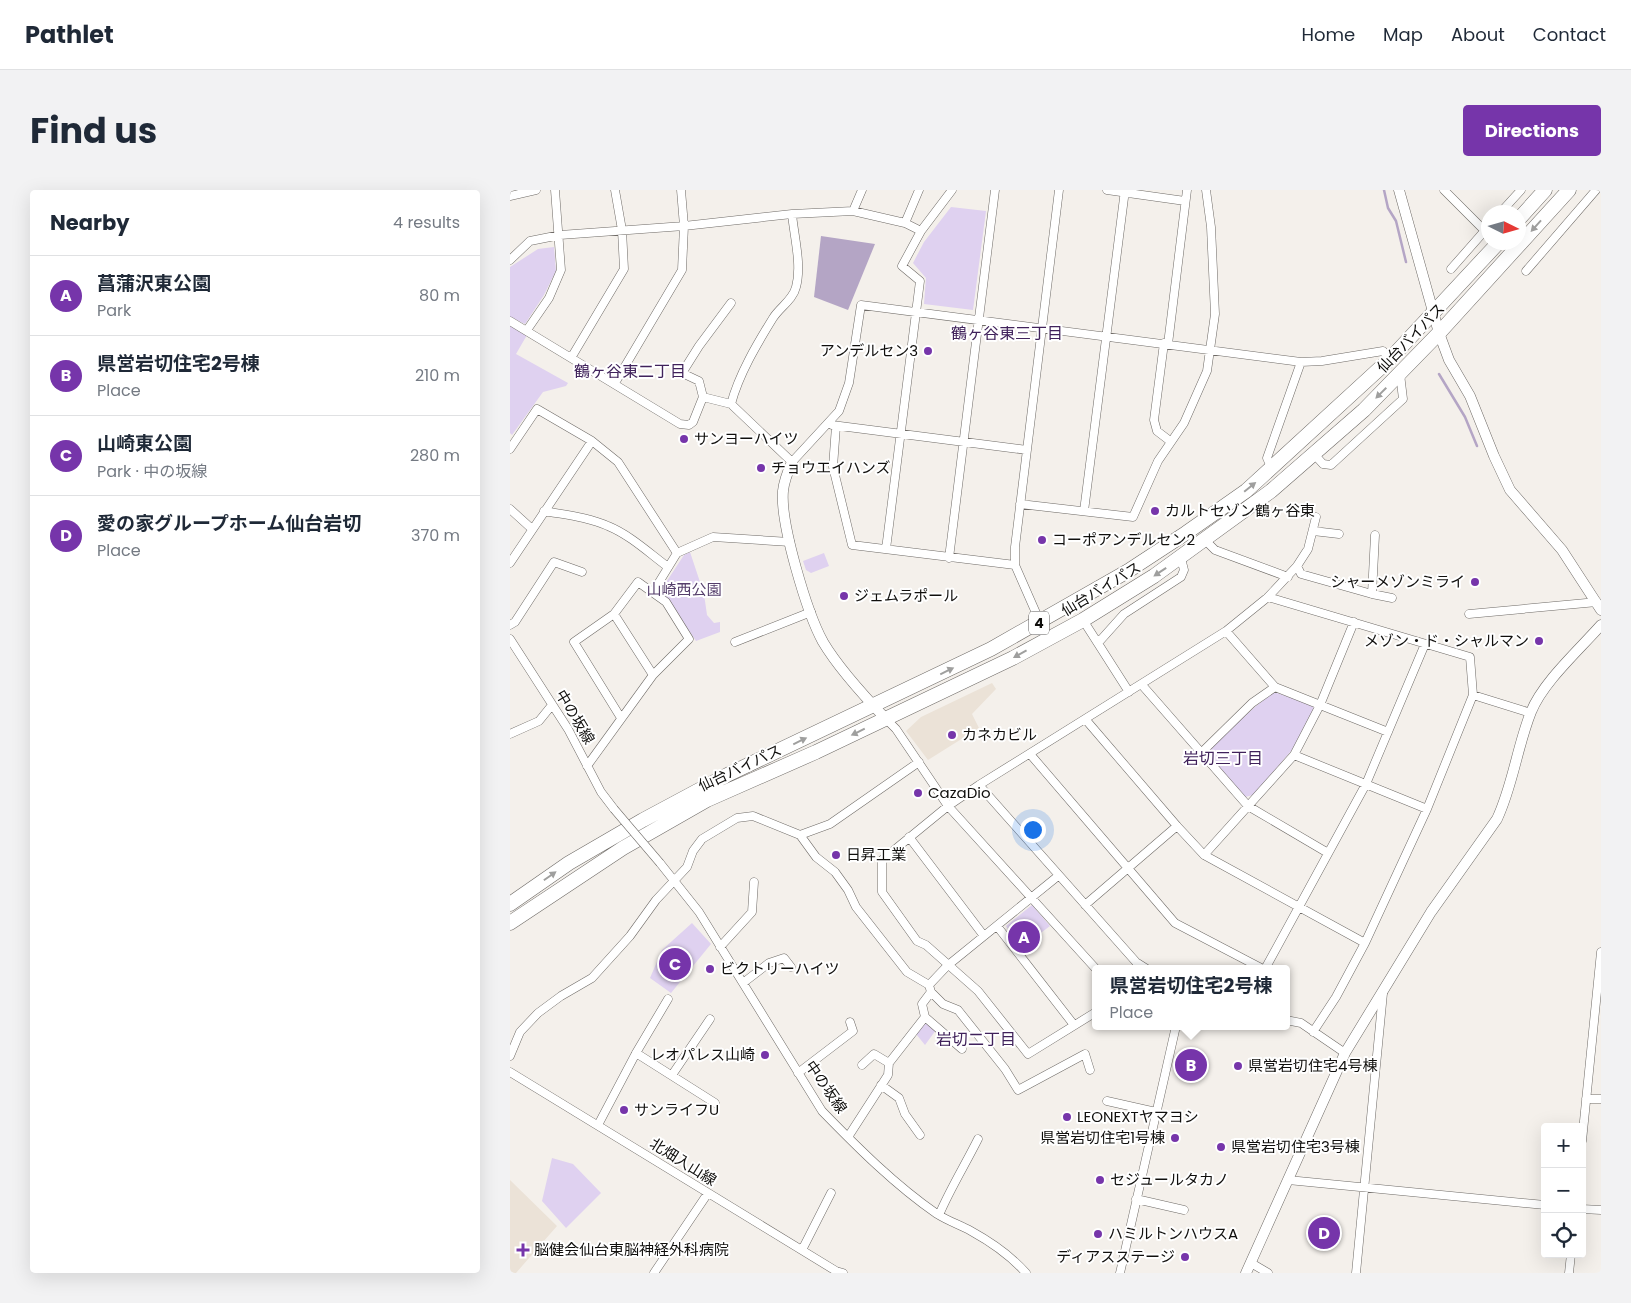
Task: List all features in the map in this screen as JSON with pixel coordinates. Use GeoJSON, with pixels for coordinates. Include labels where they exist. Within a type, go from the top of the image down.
{"type":"FeatureCollection","features":[{"type":"Feature","properties":{"kind":"highway"},"geometry":{"type":"LineString","coordinates":[[1526,211],[1545,190]]}},
{"type":"Feature","properties":{"kind":"highway","name":"仙台バイパス"},"geometry":{"type":"LineString","coordinates":[[510,923],[616,852],[707,800],[886,719],[1013,658],[1083,620],[1180,558],[1249,508],[1364,410],[1439,333],[1569,190]]}},
{"type":"Feature","properties":{"kind":"highway","name":"仙台バイパス"},"geometry":{"type":"LineString","coordinates":[[510,904],[568,863],[643,820],[727,775],[983,653],[1128,571],[1177,539],[1246,491],[1272,469],[1390,359],[1434,314],[1491,250]]}},
{"type":"Feature","properties":{"kind":"street"},"geometry":{"type":"LineString","coordinates":[[510,196],[536,190]]}},
{"type":"Feature","properties":{"kind":"street"},"geometry":{"type":"LineString","coordinates":[[527,330],[549,298],[561,270],[560,235],[555,190]]}},
{"type":"Feature","properties":{"kind":"street"},"geometry":{"type":"LineString","coordinates":[[571,358],[624,269],[622,230],[615,190]]}},
{"type":"Feature","properties":{"kind":"street"},"geometry":{"type":"LineString","coordinates":[[615,383],[682,270],[684,226],[681,190]]}},
{"type":"Feature","properties":{"kind":"street"},"geometry":{"type":"LineString","coordinates":[[853,211],[862,190]]}},
{"type":"Feature","properties":{"kind":"street"},"geometry":{"type":"LineString","coordinates":[[905,222],[919,190]]}},
{"type":"Feature","properties":{"kind":"street"},"geometry":{"type":"LineString","coordinates":[[886,549],[920,281],[902,266],[921,231],[952,190]]}},
{"type":"Feature","properties":{"kind":"street"},"geometry":{"type":"LineString","coordinates":[[948,558],[995,190]]}},
{"type":"Feature","properties":{"kind":"street"},"geometry":{"type":"LineString","coordinates":[[1040,622],[1015,565],[1015,547],[1060,190]]}},
{"type":"Feature","properties":{"kind":"street"},"geometry":{"type":"LineString","coordinates":[[1107,190],[1185,201]]}},
{"type":"Feature","properties":{"kind":"street"},"geometry":{"type":"LineString","coordinates":[[1170,441],[1158,431],[1154,420],[1187,190]]}},
{"type":"Feature","properties":{"kind":"street"},"geometry":{"type":"LineString","coordinates":[[1020,504],[1133,517],[1158,461],[1184,423],[1201,389],[1207,371],[1215,304],[1211,227],[1206,190]]}},
{"type":"Feature","properties":{"kind":"street"},"geometry":{"type":"LineString","coordinates":[[1399,190],[1439,333],[1449,360],[1470,396],[1510,490],[1562,550],[1599,606],[1469,614]]}},
{"type":"Feature","properties":{"kind":"street"},"geometry":{"type":"LineString","coordinates":[[1444,190],[1481,224]]}},
{"type":"Feature","properties":{"kind":"street"},"geometry":{"type":"LineString","coordinates":[[1507,205],[1521,190]]}},
{"type":"Feature","properties":{"kind":"street"},"geometry":{"type":"LineString","coordinates":[[1526,271],[1596,190]]}},
{"type":"Feature","properties":{"kind":"street"},"geometry":{"type":"LineString","coordinates":[[1084,511],[1125,192]]}},
{"type":"Feature","properties":{"kind":"street"},"geometry":{"type":"LineString","coordinates":[[510,260],[530,241],[560,235],[684,226],[792,214],[853,211],[905,222],[921,231]]}},
{"type":"Feature","properties":{"kind":"street"},"geometry":{"type":"LineString","coordinates":[[731,404],[737,384],[774,316],[790,298],[796,287],[797,270],[792,214]]}},
{"type":"Feature","properties":{"kind":"street"},"geometry":{"type":"LineString","coordinates":[[1451,269],[1481,236]]}},
{"type":"Feature","properties":{"kind":"street"},"geometry":{"type":"LineString","coordinates":[[510,321],[680,424],[689,425],[693,422],[703,397],[700,381],[682,373],[699,346],[731,303]]}},
{"type":"Feature","properties":{"kind":"street"},"geometry":{"type":"LineString","coordinates":[[1092,965],[948,806],[919,762],[824,643],[811,612],[784,516],[783,490],[792,462],[839,411],[848,382],[861,305],[1106,335],[1301,362],[1322,361],[1383,351],[1390,359]]}},
{"type":"Feature","properties":{"kind":"street"},"geometry":{"type":"LineString","coordinates":[[1272,469],[1267,458],[1301,362]]}},
{"type":"Feature","properties":{"kind":"street"},"geometry":{"type":"LineString","coordinates":[[1314,454],[1323,464],[1331,465],[1353,446],[1403,399],[1400,374]]}},
{"type":"Feature","properties":{"kind":"street"},"geometry":{"type":"LineString","coordinates":[[703,397],[731,404],[792,462]]}},
{"type":"Feature","properties":{"kind":"street"},"geometry":{"type":"LineString","coordinates":[[510,448],[537,409],[592,441],[618,462],[677,553]]}},
{"type":"Feature","properties":{"kind":"street"},"geometry":{"type":"LineString","coordinates":[[828,424],[1027,450]]}},
{"type":"Feature","properties":{"kind":"street"},"geometry":{"type":"LineString","coordinates":[[836,426],[833,467],[852,545],[1015,565]]}},
{"type":"Feature","properties":{"kind":"street"},"geometry":{"type":"LineString","coordinates":[[510,563],[592,441]]}},
{"type":"Feature","properties":{"kind":"street"},"geometry":{"type":"LineString","coordinates":[[510,510],[532,529]]}},
{"type":"Feature","properties":{"kind":"street"},"geometry":{"type":"LineString","coordinates":[[544,511],[594,520],[610,526],[624,534],[668,567]]}},
{"type":"Feature","properties":{"kind":"street"},"geometry":{"type":"LineString","coordinates":[[1092,1014],[1028,1054],[978,991],[926,946],[917,941],[882,892],[882,860],[948,806],[979,785],[1226,632],[1268,596],[1297,566],[1308,549],[1316,518]]}},
{"type":"Feature","properties":{"kind":"street"},"geometry":{"type":"LineString","coordinates":[[1313,532],[1339,534]]}},
{"type":"Feature","properties":{"kind":"street"},"geometry":{"type":"LineString","coordinates":[[653,592],[677,553],[713,537],[790,542]]}},
{"type":"Feature","properties":{"kind":"street"},"geometry":{"type":"LineString","coordinates":[[1205,540],[1215,550],[1288,577]]}},
{"type":"Feature","properties":{"kind":"street"},"geometry":{"type":"LineString","coordinates":[[1372,594],[1373,540]]}},
{"type":"Feature","properties":{"kind":"street"},"geometry":{"type":"LineString","coordinates":[[1098,643],[1124,614],[1181,577],[1184,570],[1180,558]]}},
{"type":"Feature","properties":{"kind":"street"},"geometry":{"type":"LineString","coordinates":[[510,626],[515,622],[554,562],[582,571]]}},
{"type":"Feature","properties":{"kind":"street"},"geometry":{"type":"LineString","coordinates":[[1297,566],[1301,574],[1392,598]]}},
{"type":"Feature","properties":{"kind":"street"},"geometry":{"type":"LineString","coordinates":[[588,766],[653,675],[689,639],[666,602],[638,582],[614,614],[574,642],[621,718]]}},
{"type":"Feature","properties":{"kind":"street"},"geometry":{"type":"LineString","coordinates":[[1268,596],[1470,657],[1473,695],[1427,809],[1365,942],[1336,997],[1313,1032]]}},
{"type":"Feature","properties":{"kind":"street"},"geometry":{"type":"LineString","coordinates":[[735,642],[811,612]]}},
{"type":"Feature","properties":{"kind":"street"},"geometry":{"type":"LineString","coordinates":[[614,614],[653,675]]}},
{"type":"Feature","properties":{"kind":"street"},"geometry":{"type":"LineString","coordinates":[[1083,620],[1129,692]]}},
{"type":"Feature","properties":{"kind":"street"},"geometry":{"type":"LineString","coordinates":[[1204,855],[1294,755],[1320,705],[1354,622]]}},
{"type":"Feature","properties":{"kind":"street"},"geometry":{"type":"LineString","coordinates":[[1246,1273],[1344,1053],[1432,912],[1496,819],[1505,802],[1531,713],[1547,687],[1601,625]]}},
{"type":"Feature","properties":{"kind":"street"},"geometry":{"type":"LineString","coordinates":[[1226,632],[1275,687],[1388,732]]}},
{"type":"Feature","properties":{"kind":"street","name":"中の坂線"},"geometry":{"type":"LineString","coordinates":[[510,639],[552,705],[601,792],[699,912],[822,1111],[848,1138],[918,1200],[939,1215],[973,1232],[1015,1260],[1026,1273]]}},
{"type":"Feature","properties":{"kind":"street"},"geometry":{"type":"LineString","coordinates":[[1266,965],[1366,784],[1425,644]]}},
{"type":"Feature","properties":{"kind":"street"},"geometry":{"type":"LineString","coordinates":[[1142,685],[1248,806],[1328,853]]}},
{"type":"Feature","properties":{"kind":"street"},"geometry":{"type":"LineString","coordinates":[[1201,754],[1252,704],[1275,687]]}},
{"type":"Feature","properties":{"kind":"street"},"geometry":{"type":"LineString","coordinates":[[1473,695],[1531,713]]}},
{"type":"Feature","properties":{"kind":"street"},"geometry":{"type":"LineString","coordinates":[[510,734],[539,721],[552,705]]}},
{"type":"Feature","properties":{"kind":"street"},"geometry":{"type":"LineString","coordinates":[[1086,720],[1204,855],[1298,908],[1365,942]]}},
{"type":"Feature","properties":{"kind":"street"},"geometry":{"type":"LineString","coordinates":[[1030,754],[1175,924],[1256,965]]}},
{"type":"Feature","properties":{"kind":"street"},"geometry":{"type":"LineString","coordinates":[[1294,755],[1427,809]]}},
{"type":"Feature","properties":{"kind":"street"},"geometry":{"type":"LineString","coordinates":[[800,835],[830,824],[919,762]]}},
{"type":"Feature","properties":{"kind":"street"},"geometry":{"type":"LineString","coordinates":[[979,785],[1058,876],[1141,965]]}},
{"type":"Feature","properties":{"kind":"street"},"geometry":{"type":"LineString","coordinates":[[510,1056],[520,1032],[538,1013],[561,996],[592,978],[630,936],[656,900],[676,882],[687,867],[693,851],[702,839],[737,818],[753,816],[800,835],[816,857],[835,872],[848,890],[856,907],[907,972],[930,989],[943,1004],[958,1010],[1005,1069],[1018,1090],[1084,1054],[1090,1070]]}},
{"type":"Feature","properties":{"kind":"street"},"geometry":{"type":"LineString","coordinates":[[1086,905],[1177,826]]}},
{"type":"Feature","properties":{"kind":"street"},"geometry":{"type":"LineString","coordinates":[[909,837],[984,936]]}},
{"type":"Feature","properties":{"kind":"street"},"geometry":{"type":"LineString","coordinates":[[962,1049],[925,1017],[922,1004],[930,989],[947,966],[1058,876]]}},
{"type":"Feature","properties":{"kind":"street"},"geometry":{"type":"LineString","coordinates":[[720,946],[752,912],[754,882]]}},
{"type":"Feature","properties":{"kind":"street"},"geometry":{"type":"LineString","coordinates":[[997,926],[1074,1025]]}},
{"type":"Feature","properties":{"kind":"street"},"geometry":{"type":"LineString","coordinates":[[1584,1123],[1601,952]]}},
{"type":"Feature","properties":{"kind":"street"},"geometry":{"type":"LineString","coordinates":[[743,983],[769,964],[784,958],[792,968]]}},
{"type":"Feature","properties":{"kind":"street"},"geometry":{"type":"LineString","coordinates":[[1356,1273],[1383,988]]}},
{"type":"Feature","properties":{"kind":"street"},"geometry":{"type":"LineString","coordinates":[[598,1125],[636,1053],[668,999]]}},
{"type":"Feature","properties":{"kind":"street"},"geometry":{"type":"LineString","coordinates":[[848,1138],[888,1075],[889,1063],[925,1017]]}},
{"type":"Feature","properties":{"kind":"street"},"geometry":{"type":"LineString","coordinates":[[672,1075],[710,1018]]}},
{"type":"Feature","properties":{"kind":"street"},"geometry":{"type":"LineString","coordinates":[[1290,1021],[1301,1024],[1344,1053]]}},
{"type":"Feature","properties":{"kind":"street"},"geometry":{"type":"LineString","coordinates":[[798,1072],[853,1031],[850,1022]]}},
{"type":"Feature","properties":{"kind":"street"},"geometry":{"type":"LineString","coordinates":[[1120,1273],[1175,1030]]}},
{"type":"Feature","properties":{"kind":"street"},"geometry":{"type":"LineString","coordinates":[[636,1053],[715,1104]]}},
{"type":"Feature","properties":{"kind":"street"},"geometry":{"type":"LineString","coordinates":[[862,1065],[874,1054],[889,1063]]}},
{"type":"Feature","properties":{"kind":"street","name":"北畑入山線"},"geometry":{"type":"LineString","coordinates":[[510,1072],[843,1273]]}},
{"type":"Feature","properties":{"kind":"street"},"geometry":{"type":"LineString","coordinates":[[881,1085],[899,1098],[905,1114],[920,1135]]}},
{"type":"Feature","properties":{"kind":"street"},"geometry":{"type":"LineString","coordinates":[[1586,1098],[1601,1099]]}},
{"type":"Feature","properties":{"kind":"street"},"geometry":{"type":"LineString","coordinates":[[1107,1101],[1156,1112]]}},
{"type":"Feature","properties":{"kind":"street"},"geometry":{"type":"LineString","coordinates":[[939,1215],[948,1193],[959,1178],[978,1139]]}},
{"type":"Feature","properties":{"kind":"street"},"geometry":{"type":"LineString","coordinates":[[1288,1180],[1541,1205]]}},
{"type":"Feature","properties":{"kind":"street"},"geometry":{"type":"LineString","coordinates":[[654,1273],[708,1193]]}},
{"type":"Feature","properties":{"kind":"street"},"geometry":{"type":"LineString","coordinates":[[802,1250],[831,1193]]}},
{"type":"Feature","properties":{"kind":"street"},"geometry":{"type":"LineString","coordinates":[[1136,1199],[1184,1210]]}},
{"type":"Feature","properties":{"kind":"street"},"geometry":{"type":"LineString","coordinates":[[1586,1208],[1601,1210]]}},
{"type":"Feature","properties":{"kind":"street"},"geometry":{"type":"LineString","coordinates":[[1569,1273],[1571,1258]]}},
{"type":"Feature","properties":{"kind":"street"},"geometry":{"type":"LineString","coordinates":[[1251,1263],[1268,1273]]}},
{"type":"Feature","properties":{"kind":"shaded area"},"geometry":{"type":"Polygon","coordinates":[[[821,236],[875,244],[848,310],[814,297],[821,236]]]}},
{"type":"Feature","properties":{"kind":"shaded area"},"geometry":{"type":"Polygon","coordinates":[[[992,683],[996,689],[972,714],[979,728],[928,760],[906,731],[921,717],[992,683]]]}},
{"type":"Feature","properties":{"kind":"shaded area","name":"脳健会仙台東脳神経外科病院"},"geometry":{"type":"Polygon","coordinates":[[[510,1180],[557,1226],[516,1273],[510,1273],[510,1180]]]}},
{"type":"Feature","properties":{"kind":"green space"},"geometry":{"type":"Polygon","coordinates":[[[951,207],[986,211],[973,310],[924,304],[926,278],[913,263],[924,242],[951,207]]]}},
{"type":"Feature","properties":{"kind":"green space"},"geometry":{"type":"Polygon","coordinates":[[[554,247],[556,271],[544,295],[525,324],[510,317],[510,267],[538,249],[554,247]]]}},
{"type":"Feature","properties":{"kind":"green space"},"geometry":{"type":"Polygon","coordinates":[[[510,324],[527,335],[516,354],[568,383],[566,386],[543,392],[512,435],[510,433],[510,324]]]}},
{"type":"Feature","properties":{"kind":"green space","name":"山崎西公園"},"geometry":{"type":"Polygon","coordinates":[[[690,552],[704,594],[707,615],[714,623],[720,622],[720,632],[696,641],[661,590],[684,555],[690,552]]]}},
{"type":"Feature","properties":{"kind":"green space"},"geometry":{"type":"Polygon","coordinates":[[[824,553],[829,566],[811,573],[806,570],[803,561],[824,553]]]}},
{"type":"Feature","properties":{"kind":"green space"},"geometry":{"type":"Polygon","coordinates":[[[1274,692],[1311,704],[1314,708],[1292,750],[1253,795],[1245,797],[1207,753],[1208,749],[1274,692]]]}},
{"type":"Feature","properties":{"kind":"green space"},"geometry":{"type":"Polygon","coordinates":[[[1032,905],[1050,926],[1021,948],[1006,926],[1032,905]]]}},
{"type":"Feature","properties":{"kind":"green space"},"geometry":{"type":"Polygon","coordinates":[[[692,923],[711,944],[671,993],[650,978],[662,950],[692,923]]]}},
{"type":"Feature","properties":{"kind":"green space"},"geometry":{"type":"Polygon","coordinates":[[[926,1020],[936,1030],[925,1045],[916,1034],[926,1020]]]}},
{"type":"Feature","properties":{"kind":"green space"},"geometry":{"type":"Polygon","coordinates":[[[552,1158],[573,1164],[601,1193],[566,1228],[542,1201],[552,1158]]]}},
{"type":"Feature","properties":{"kind":"waterway"},"geometry":{"type":"LineString","coordinates":[[1384,190],[1388,208],[1396,221],[1406,262]]}},
{"type":"Feature","properties":{"kind":"waterway"},"geometry":{"type":"LineString","coordinates":[[1439,374],[1465,417],[1477,446]]}},
{"type":"Feature","properties":{"kind":"place","name":"アンデルセン3"},"geometry":{"type":"Point","coordinates":[928,351]}},
{"type":"Feature","properties":{"kind":"place","name":"サンヨーハイツ"},"geometry":{"type":"Point","coordinates":[684,439]}},
{"type":"Feature","properties":{"kind":"place","name":"チョウエイハンズ"},"geometry":{"type":"Point","coordinates":[761,468]}},
{"type":"Feature","properties":{"kind":"place","name":"カルトセゾン鶴ヶ谷東"},"geometry":{"type":"Point","coordinates":[1155,511]}},
{"type":"Feature","properties":{"kind":"place","name":"コーポアンデルセン2"},"geometry":{"type":"Point","coordinates":[1042,540]}},
{"type":"Feature","properties":{"kind":"place","name":"シャーメゾンミライ"},"geometry":{"type":"Point","coordinates":[1475,582]}},
{"type":"Feature","properties":{"kind":"place","name":"ジェムラポール"},"geometry":{"type":"Point","coordinates":[844,596]}},
{"type":"Feature","properties":{"kind":"place","name":"メゾン・ド・シャルマン"},"geometry":{"type":"Point","coordinates":[1539,641]}},
{"type":"Feature","properties":{"kind":"place","name":"カネカビル"},"geometry":{"type":"Point","coordinates":[952,735]}},
{"type":"Feature","properties":{"kind":"place","name":"CazaDio"},"geometry":{"type":"Point","coordinates":[918,793]}},
{"type":"Feature","properties":{"kind":"place","name":"日昇工業"},"geometry":{"type":"Point","coordinates":[836,855]}},
{"type":"Feature","properties":{"kind":"place","name":"菖蒲沢東公園"},"geometry":{"type":"Point","coordinates":[1024,937]}},
{"type":"Feature","properties":{"kind":"place","name":"山崎東公園"},"geometry":{"type":"Point","coordinates":[675,964]}},
{"type":"Feature","properties":{"kind":"place","name":"ビクトリーハイツ"},"geometry":{"type":"Point","coordinates":[710,969]}},
{"type":"Feature","properties":{"kind":"place","name":"レオパレス山崎"},"geometry":{"type":"Point","coordinates":[765,1055]}},
{"type":"Feature","properties":{"kind":"place","name":"県営岩切住宅2号棟"},"geometry":{"type":"Point","coordinates":[1191,1065]}},
{"type":"Feature","properties":{"kind":"place","name":"県営岩切住宅4号棟"},"geometry":{"type":"Point","coordinates":[1238,1066]}},
{"type":"Feature","properties":{"kind":"place","name":"サンライフU"},"geometry":{"type":"Point","coordinates":[624,1110]}},
{"type":"Feature","properties":{"kind":"place","name":"LEONEXTヤマヨシ"},"geometry":{"type":"Point","coordinates":[1067,1117]}},
{"type":"Feature","properties":{"kind":"place","name":"県営岩切住宅1号棟"},"geometry":{"type":"Point","coordinates":[1175,1138]}},
{"type":"Feature","properties":{"kind":"place","name":"県営岩切住宅3号棟"},"geometry":{"type":"Point","coordinates":[1221,1147]}},
{"type":"Feature","properties":{"kind":"place","name":"セジュールタカノ"},"geometry":{"type":"Point","coordinates":[1100,1180]}},
{"type":"Feature","properties":{"kind":"place","name":"愛の家グループホーム仙台岩切"},"geometry":{"type":"Point","coordinates":[1324,1233]}},
{"type":"Feature","properties":{"kind":"place","name":"ハミルトンハウスA"},"geometry":{"type":"Point","coordinates":[1098,1234]}},
{"type":"Feature","properties":{"kind":"place","name":"脳健会仙台東脳神経外科病院"},"geometry":{"type":"Point","coordinates":[523,1250]}},
{"type":"Feature","properties":{"kind":"place","name":"ディアスステージ"},"geometry":{"type":"Point","coordinates":[1185,1257]}},
{"type":"Feature","properties":{"kind":"district","name":"鶴ヶ谷東三丁目"},"geometry":{"type":"Point","coordinates":[1007,333]}},
{"type":"Feature","properties":{"kind":"district","name":"鶴ヶ谷東二丁目"},"geometry":{"type":"Point","coordinates":[630,371]}},
{"type":"Feature","properties":{"kind":"district","name":"岩切三丁目"},"geometry":{"type":"Point","coordinates":[1223,758]}},
{"type":"Feature","properties":{"kind":"district","name":"岩切二丁目"},"geometry":{"type":"Point","coordinates":[976,1039]}}]}
